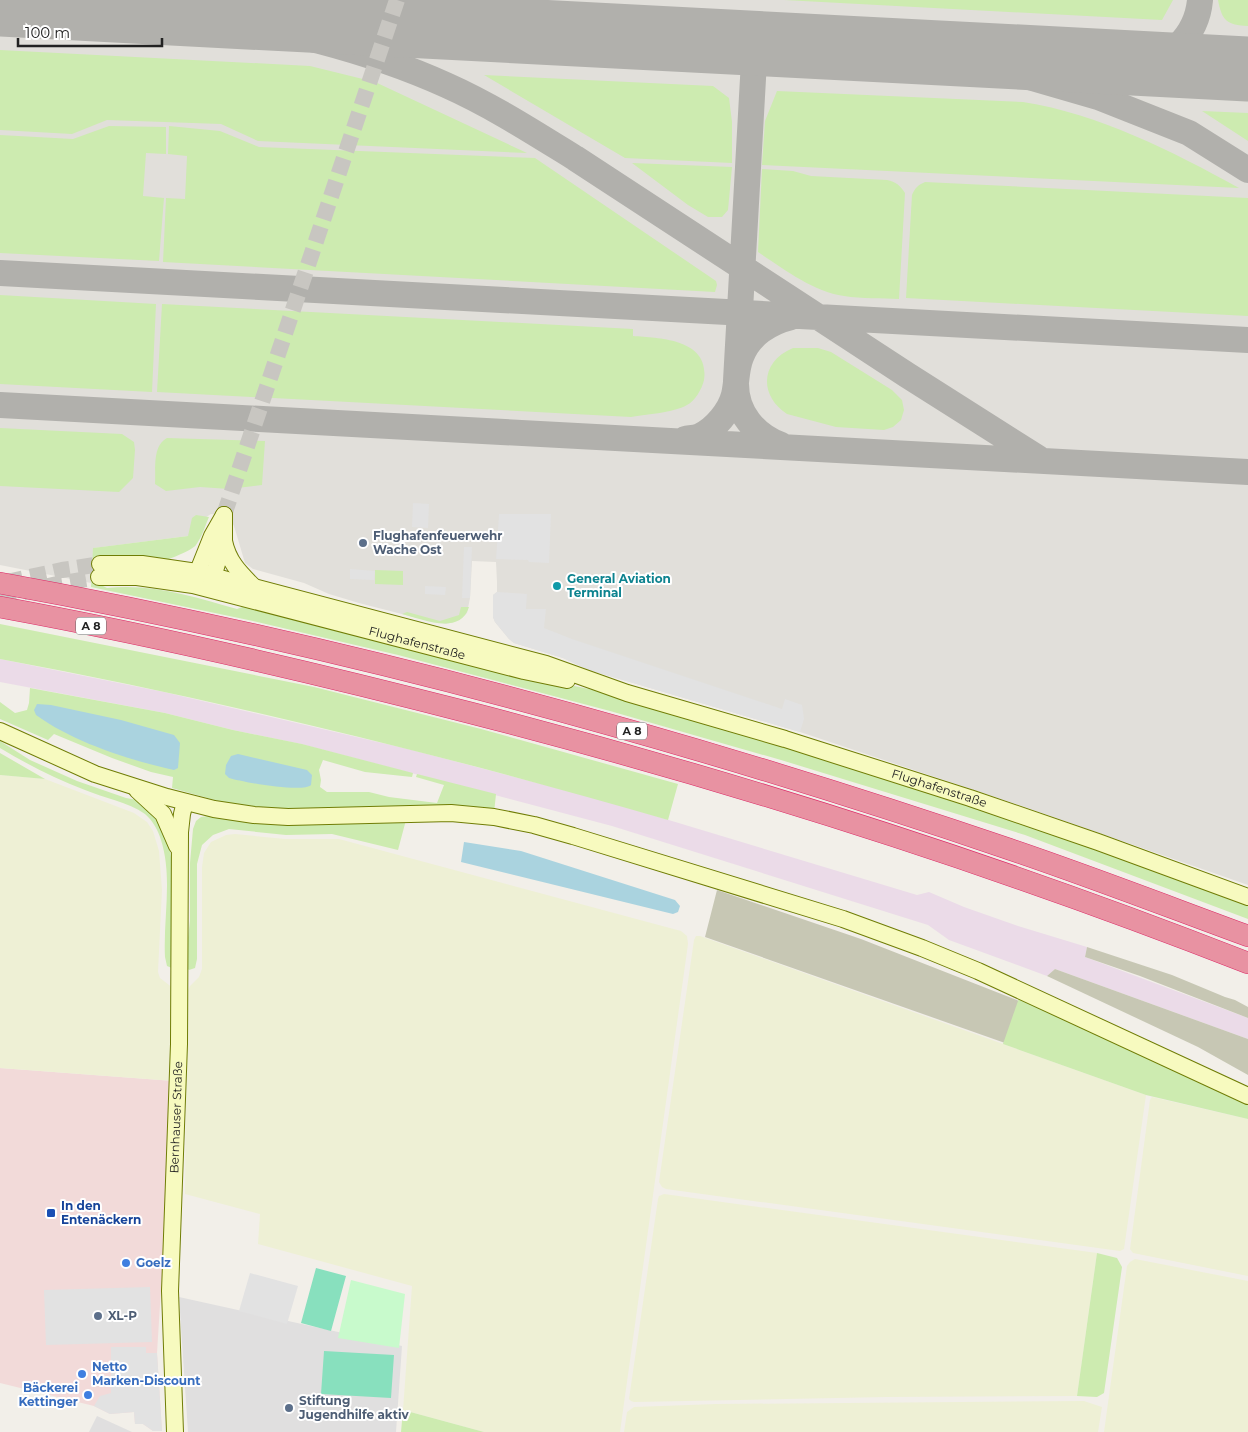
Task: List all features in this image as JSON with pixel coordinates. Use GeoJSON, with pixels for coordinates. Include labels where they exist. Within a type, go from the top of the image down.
{"type":"FeatureCollection","features":[{"type":"Feature","properties":{"kind":"highway","name":"A 8"},"geometry":{"type":"LineString","coordinates":[[0,582],[162,615],[333,653],[472,688],[648,736],[798,780],[1008,848],[1248,936]]}},
{"type":"Feature","properties":{"kind":"highway","name":"A 8"},"geometry":{"type":"LineString","coordinates":[[0,608],[191,646],[331,678],[642,759],[929,848],[1059,892],[1248,963]]}},
{"type":"Feature","properties":{"kind":"main road"},"geometry":{"type":"LineString","coordinates":[[195,578],[212,536],[224,515],[224,541],[227,554],[230,561],[253,586]]}},
{"type":"Feature","properties":{"kind":"main road"},"geometry":{"type":"LineString","coordinates":[[100,570],[142,564],[211,582],[224,541]]}},
{"type":"Feature","properties":{"kind":"main road","name":"Flughafenstraße"},"geometry":{"type":"LineString","coordinates":[[211,582],[253,586],[518,656],[627,693],[785,739],[970,798],[1248,897]]}},
{"type":"Feature","properties":{"kind":"main road","name":"Flughafenstraße"},"geometry":{"type":"LineString","coordinates":[[211,582],[524,672],[627,693]]}},
{"type":"Feature","properties":{"kind":"main road"},"geometry":{"type":"LineString","coordinates":[[0,731],[77,767],[185,802],[218,810],[271,816],[310,817],[451,813],[494,817],[534,825],[843,919],[922,948],[978,971],[1248,1096]]}},
{"type":"Feature","properties":{"kind":"main road"},"geometry":{"type":"LineString","coordinates":[[134,786],[165,817],[180,854]]}},
{"type":"Feature","properties":{"kind":"main road","name":"Bernhauser Straße"},"geometry":{"type":"LineString","coordinates":[[175,1432],[170,1344],[170,1291],[179,1044],[180,824],[185,802]]}},
{"type":"Feature","properties":{"kind":"shaded area"},"geometry":{"type":"Polygon","coordinates":[[[0,0],[1248,0],[1248,885],[1019,805],[800,732],[589,670],[563,658],[514,643],[495,622],[493,617],[493,595],[497,592],[496,562],[472,561],[470,598],[467,613],[459,620],[446,624],[359,603],[329,594],[304,583],[253,569],[245,563],[234,526],[224,515],[211,514],[203,519],[188,536],[94,548],[91,583],[0,565],[0,0]]]}},
{"type":"Feature","properties":{"kind":"shaded area"},"geometry":{"type":"Polygon","coordinates":[[[413,503],[429,504],[428,528],[412,527],[413,503]]]}},
{"type":"Feature","properties":{"kind":"shaded area"},"geometry":{"type":"Polygon","coordinates":[[[499,514],[551,514],[549,563],[496,559],[499,514]]]}},
{"type":"Feature","properties":{"kind":"shaded area"},"geometry":{"type":"Polygon","coordinates":[[[464,547],[472,547],[470,598],[462,598],[464,547]]]}},
{"type":"Feature","properties":{"kind":"shaded area"},"geometry":{"type":"Polygon","coordinates":[[[350,569],[375,571],[374,580],[350,579],[350,569]]]}},
{"type":"Feature","properties":{"kind":"shaded area"},"geometry":{"type":"Polygon","coordinates":[[[425,586],[446,587],[445,595],[425,594],[425,586]]]}},
{"type":"Feature","properties":{"kind":"shaded area"},"geometry":{"type":"Polygon","coordinates":[[[497,592],[527,594],[526,609],[546,609],[544,628],[572,639],[782,709],[785,699],[802,705],[804,719],[800,732],[589,670],[563,658],[514,643],[495,622],[493,617],[493,595],[497,592]]]}},
{"type":"Feature","properties":{"kind":"shaded area"},"geometry":{"type":"Polygon","coordinates":[[[0,659],[164,692],[408,749],[599,799],[917,895],[929,892],[964,907],[1018,926],[1087,947],[1085,957],[1248,1018],[1248,1039],[1055,969],[1047,976],[949,940],[928,925],[612,826],[301,744],[165,713],[0,682],[0,659]]]}},
{"type":"Feature","properties":{"kind":"shaded area"},"geometry":{"type":"Polygon","coordinates":[[[0,775],[45,779],[134,813],[147,822],[153,831],[159,851],[162,890],[158,972],[160,978],[173,988],[174,1081],[0,1068],[0,775]]]}},
{"type":"Feature","properties":{"kind":"shaded area"},"geometry":{"type":"Polygon","coordinates":[[[235,834],[285,839],[339,839],[681,931],[687,936],[688,944],[620,1432],[484,1432],[403,1410],[412,1286],[258,1244],[260,1214],[185,1194],[187,993],[190,986],[199,977],[202,969],[202,867],[204,853],[211,842],[226,835],[235,834]]]}},
{"type":"Feature","properties":{"kind":"shaded area"},"geometry":{"type":"Polygon","coordinates":[[[717,890],[861,939],[1019,1001],[1005,1043],[705,937],[717,890]]]}},
{"type":"Feature","properties":{"kind":"shaded area"},"geometry":{"type":"Polygon","coordinates":[[[696,936],[1146,1095],[1124,1249],[1120,1251],[662,1187],[659,1182],[696,936]]]}},
{"type":"Feature","properties":{"kind":"shaded area"},"geometry":{"type":"Polygon","coordinates":[[[1087,947],[1172,975],[1235,1000],[1248,1007],[1248,1018],[1085,957],[1087,947]]]}},
{"type":"Feature","properties":{"kind":"shaded area"},"geometry":{"type":"Polygon","coordinates":[[[1055,969],[1248,1039],[1248,1075],[1198,1047],[1047,976],[1055,969]]]}},
{"type":"Feature","properties":{"kind":"shaded area"},"geometry":{"type":"Polygon","coordinates":[[[0,1068],[174,1081],[157,1353],[162,1431],[153,1431],[143,1424],[135,1424],[134,1412],[110,1414],[94,1406],[0,1383],[0,1068]]]}},
{"type":"Feature","properties":{"kind":"shaded area"},"geometry":{"type":"Polygon","coordinates":[[[1152,1097],[1248,1119],[1248,1276],[1133,1253],[1130,1249],[1150,1100],[1152,1097]]]}},
{"type":"Feature","properties":{"kind":"shaded area"},"geometry":{"type":"Polygon","coordinates":[[[664,1194],[1097,1253],[1077,1396],[631,1401],[629,1399],[658,1199],[659,1196],[664,1194]]]}},
{"type":"Feature","properties":{"kind":"shaded area"},"geometry":{"type":"Polygon","coordinates":[[[1135,1259],[1248,1281],[1248,1432],[1104,1432],[1127,1266],[1135,1259]]]}},
{"type":"Feature","properties":{"kind":"shaded area"},"geometry":{"type":"Polygon","coordinates":[[[250,1273],[298,1286],[287,1324],[239,1311],[250,1273]]]}},
{"type":"Feature","properties":{"kind":"shaded area","name":"XL-P"},"geometry":{"type":"Polygon","coordinates":[[[150,1287],[152,1342],[46,1345],[44,1290],[150,1287]]]}},
{"type":"Feature","properties":{"kind":"shaded area"},"geometry":{"type":"Polygon","coordinates":[[[179,1297],[402,1346],[396,1432],[188,1432],[179,1297]]]}},
{"type":"Feature","properties":{"kind":"shaded area"},"geometry":{"type":"Polygon","coordinates":[[[111,1347],[146,1347],[146,1353],[157,1353],[162,1431],[153,1431],[143,1424],[135,1424],[134,1412],[110,1414],[94,1406],[100,1396],[111,1393],[111,1347]]]}},
{"type":"Feature","properties":{"kind":"shaded area"},"geometry":{"type":"Polygon","coordinates":[[[1084,1401],[1102,1407],[1098,1432],[624,1432],[627,1412],[634,1407],[716,1404],[1084,1401]]]}},
{"type":"Feature","properties":{"kind":"shaded area"},"geometry":{"type":"Polygon","coordinates":[[[97,1416],[132,1432],[89,1432],[97,1416]]]}},
{"type":"Feature","properties":{"kind":"green space"},"geometry":{"type":"Polygon","coordinates":[[[784,0],[1173,0],[1162,20],[784,0]]]}},
{"type":"Feature","properties":{"kind":"green space"},"geometry":{"type":"Polygon","coordinates":[[[1218,0],[1248,0],[1248,26],[1230,23],[1221,13],[1218,0]]]}},
{"type":"Feature","properties":{"kind":"green space"},"geometry":{"type":"Polygon","coordinates":[[[0,50],[310,66],[375,82],[527,153],[258,141],[221,124],[107,120],[72,134],[0,130],[0,50]]]}},
{"type":"Feature","properties":{"kind":"green space"},"geometry":{"type":"Polygon","coordinates":[[[484,75],[713,86],[729,98],[732,122],[732,163],[625,158],[484,75]]]}},
{"type":"Feature","properties":{"kind":"green space"},"geometry":{"type":"Polygon","coordinates":[[[777,91],[1023,102],[1079,115],[1107,125],[1161,148],[1239,188],[762,165],[765,121],[777,91]]]}},
{"type":"Feature","properties":{"kind":"green space"},"geometry":{"type":"Polygon","coordinates":[[[1202,111],[1248,113],[1248,141],[1202,111]]]}},
{"type":"Feature","properties":{"kind":"green space"},"geometry":{"type":"Polygon","coordinates":[[[109,126],[166,127],[166,154],[146,153],[143,196],[164,198],[159,261],[0,253],[0,135],[73,139],[109,126]]]}},
{"type":"Feature","properties":{"kind":"green space"},"geometry":{"type":"Polygon","coordinates":[[[169,126],[220,131],[259,147],[535,158],[716,281],[715,292],[163,262],[166,198],[185,199],[187,156],[168,154],[169,126]]]}},
{"type":"Feature","properties":{"kind":"green space"},"geometry":{"type":"Polygon","coordinates":[[[632,163],[732,167],[728,210],[722,217],[708,217],[688,205],[632,163]]]}},
{"type":"Feature","properties":{"kind":"green space"},"geometry":{"type":"Polygon","coordinates":[[[762,169],[793,171],[811,176],[887,180],[899,186],[905,193],[899,299],[858,298],[832,293],[799,278],[758,252],[762,169]]]}},
{"type":"Feature","properties":{"kind":"green space"},"geometry":{"type":"Polygon","coordinates":[[[925,182],[1248,198],[1248,316],[906,298],[912,195],[920,184],[925,182]]]}},
{"type":"Feature","properties":{"kind":"green space"},"geometry":{"type":"Polygon","coordinates":[[[0,295],[156,304],[152,392],[0,384],[0,295]]]}},
{"type":"Feature","properties":{"kind":"green space"},"geometry":{"type":"Polygon","coordinates":[[[162,304],[633,329],[633,336],[669,340],[681,343],[691,349],[699,356],[704,366],[704,380],[698,394],[687,405],[667,412],[631,417],[157,392],[162,304]]]}},
{"type":"Feature","properties":{"kind":"green space"},"geometry":{"type":"Polygon","coordinates":[[[793,348],[818,348],[831,352],[892,390],[902,400],[904,410],[901,420],[893,427],[884,430],[836,427],[787,414],[771,398],[767,379],[774,361],[793,348]]]}},
{"type":"Feature","properties":{"kind":"green space"},"geometry":{"type":"Polygon","coordinates":[[[0,428],[122,434],[134,442],[133,478],[119,492],[0,486],[0,428]]]}},
{"type":"Feature","properties":{"kind":"green space"},"geometry":{"type":"Polygon","coordinates":[[[167,438],[265,441],[262,485],[229,489],[200,487],[166,491],[155,484],[155,465],[159,446],[167,438]]]}},
{"type":"Feature","properties":{"kind":"green space"},"geometry":{"type":"Polygon","coordinates":[[[196,515],[209,517],[198,542],[190,550],[166,560],[99,581],[107,588],[140,587],[157,589],[237,609],[245,606],[511,673],[594,690],[687,715],[1064,834],[1248,903],[1248,919],[1025,835],[781,760],[610,711],[398,655],[253,621],[91,587],[93,548],[188,536],[192,518],[196,515]]]}},
{"type":"Feature","properties":{"kind":"green space"},"geometry":{"type":"Polygon","coordinates":[[[375,570],[403,571],[403,585],[375,584],[375,570]]]}},
{"type":"Feature","properties":{"kind":"green space"},"geometry":{"type":"Polygon","coordinates":[[[461,607],[469,607],[464,616],[458,621],[449,623],[430,622],[402,614],[407,612],[440,621],[459,615],[461,607]]]}},
{"type":"Feature","properties":{"kind":"green space"},"geometry":{"type":"Polygon","coordinates":[[[0,624],[314,687],[481,729],[678,784],[668,820],[585,796],[336,731],[84,675],[0,659],[0,624]]]}},
{"type":"Feature","properties":{"kind":"green space"},"geometry":{"type":"Polygon","coordinates":[[[30,688],[165,713],[233,730],[302,744],[413,773],[412,777],[365,772],[323,760],[319,770],[320,787],[327,792],[369,792],[389,797],[437,803],[444,785],[416,777],[417,774],[496,794],[494,813],[266,808],[218,801],[172,788],[173,777],[151,772],[112,758],[54,734],[48,740],[0,719],[0,702],[15,713],[27,710],[30,688]]]}},
{"type":"Feature","properties":{"kind":"green space"},"geometry":{"type":"Polygon","coordinates":[[[0,741],[30,760],[77,781],[126,798],[138,800],[152,808],[169,844],[173,870],[172,968],[167,966],[165,957],[167,883],[165,854],[160,836],[153,823],[145,814],[131,806],[74,786],[31,765],[0,748],[0,741]]]}},
{"type":"Feature","properties":{"kind":"green space"},"geometry":{"type":"Polygon","coordinates":[[[0,753],[45,779],[0,775],[0,753]]]}},
{"type":"Feature","properties":{"kind":"green space"},"geometry":{"type":"Polygon","coordinates":[[[208,816],[250,823],[296,825],[406,820],[398,850],[332,834],[286,835],[229,829],[213,835],[202,845],[197,864],[197,959],[195,968],[189,970],[186,967],[186,955],[190,921],[190,863],[193,829],[196,821],[201,817],[208,816]]]}},
{"type":"Feature","properties":{"kind":"green space"},"geometry":{"type":"Polygon","coordinates":[[[1019,998],[1248,1103],[1248,1119],[1146,1095],[1003,1044],[1019,998]]]}},
{"type":"Feature","properties":{"kind":"green space"},"geometry":{"type":"Polygon","coordinates":[[[1097,1253],[1117,1258],[1122,1267],[1104,1393],[1097,1397],[1077,1396],[1097,1253]]]}},
{"type":"Feature","properties":{"kind":"green space"},"geometry":{"type":"Polygon","coordinates":[[[316,1268],[346,1276],[331,1331],[301,1323],[316,1268]]]}},
{"type":"Feature","properties":{"kind":"green space"},"geometry":{"type":"Polygon","coordinates":[[[351,1280],[405,1294],[399,1348],[338,1338],[351,1280]]]}},
{"type":"Feature","properties":{"kind":"green space"},"geometry":{"type":"Polygon","coordinates":[[[324,1351],[394,1355],[391,1398],[321,1394],[324,1351]]]}},
{"type":"Feature","properties":{"kind":"green space"},"geometry":{"type":"Polygon","coordinates":[[[403,1410],[484,1432],[401,1432],[403,1410]]]}},
{"type":"Feature","properties":{"kind":"water"},"geometry":{"type":"Polygon","coordinates":[[[37,704],[51,705],[121,720],[174,735],[180,743],[178,768],[174,770],[139,761],[84,742],[36,715],[34,710],[37,704]]]}},
{"type":"Feature","properties":{"kind":"water"},"geometry":{"type":"Polygon","coordinates":[[[238,754],[307,770],[312,775],[311,785],[297,788],[285,787],[229,778],[225,774],[226,765],[231,756],[238,754]]]}},
{"type":"Feature","properties":{"kind":"water"},"geometry":{"type":"Polygon","coordinates":[[[464,842],[521,851],[675,900],[680,906],[678,912],[673,914],[461,862],[464,842]]]}},
{"type":"Feature","properties":{"kind":"taxiway"},"geometry":{"type":"LineString","coordinates":[[1133,63],[1158,59],[1179,45],[1193,24],[1198,13],[1200,0]]}},
{"type":"Feature","properties":{"kind":"taxiway"},"geometry":{"type":"LineString","coordinates":[[190,14],[288,33],[352,50],[415,72],[479,101],[575,158],[907,375],[1038,458]]}},
{"type":"Feature","properties":{"kind":"taxiway"},"geometry":{"type":"LineString","coordinates":[[736,381],[755,43]]}},
{"type":"Feature","properties":{"kind":"taxiway"},"geometry":{"type":"LineString","coordinates":[[946,53],[1098,97],[1189,133],[1248,170]]}},
{"type":"Feature","properties":{"kind":"taxiway"},"geometry":{"type":"LineString","coordinates":[[0,273],[1248,340]]}},
{"type":"Feature","properties":{"kind":"taxiway"},"geometry":{"type":"LineString","coordinates":[[685,439],[698,437],[706,433],[725,413],[734,395],[739,362],[749,342],[768,326],[791,317]]}},
{"type":"Feature","properties":{"kind":"taxiway"},"geometry":{"type":"LineString","coordinates":[[736,384],[739,404],[749,422],[763,435],[781,445]]}},
{"type":"Feature","properties":{"kind":"taxiway"},"geometry":{"type":"LineString","coordinates":[[0,405],[1248,472]]}},
{"type":"Feature","properties":{"kind":"runway"},"geometry":{"type":"LineString","coordinates":[[0,4],[1248,69]]}},
{"type":"Feature","properties":{"kind":"tunnel"},"geometry":{"type":"LineString","coordinates":[[224,515],[397,0]]}},
{"type":"Feature","properties":{"kind":"tunnel"},"geometry":{"type":"LineString","coordinates":[[7,582],[100,564]]}},
{"type":"Feature","properties":{"kind":"tunnel"},"geometry":{"type":"LineString","coordinates":[[0,598],[57,584],[99,577]]}},
{"type":"Feature","properties":{"kind":"place","name":"Flughafenfeuerwehr Wache Ost"},"geometry":{"type":"Point","coordinates":[363,543]}},
{"type":"Feature","properties":{"kind":"place","name":"General Aviation Terminal"},"geometry":{"type":"Point","coordinates":[557,586]}},
{"type":"Feature","properties":{"kind":"place","name":"In den Entenäckern"},"geometry":{"type":"Point","coordinates":[51,1213]}},
{"type":"Feature","properties":{"kind":"place","name":"Goelz"},"geometry":{"type":"Point","coordinates":[126,1263]}},
{"type":"Feature","properties":{"kind":"place","name":"XL-P"},"geometry":{"type":"Point","coordinates":[98,1316]}},
{"type":"Feature","properties":{"kind":"place","name":"Netto Marken-Discount"},"geometry":{"type":"Point","coordinates":[82,1374]}},
{"type":"Feature","properties":{"kind":"place","name":"Bäckerei Kettinger"},"geometry":{"type":"Point","coordinates":[88,1395]}},
{"type":"Feature","properties":{"kind":"place","name":"Stiftung Jugendhilfe aktiv"},"geometry":{"type":"Point","coordinates":[289,1408]}}]}
